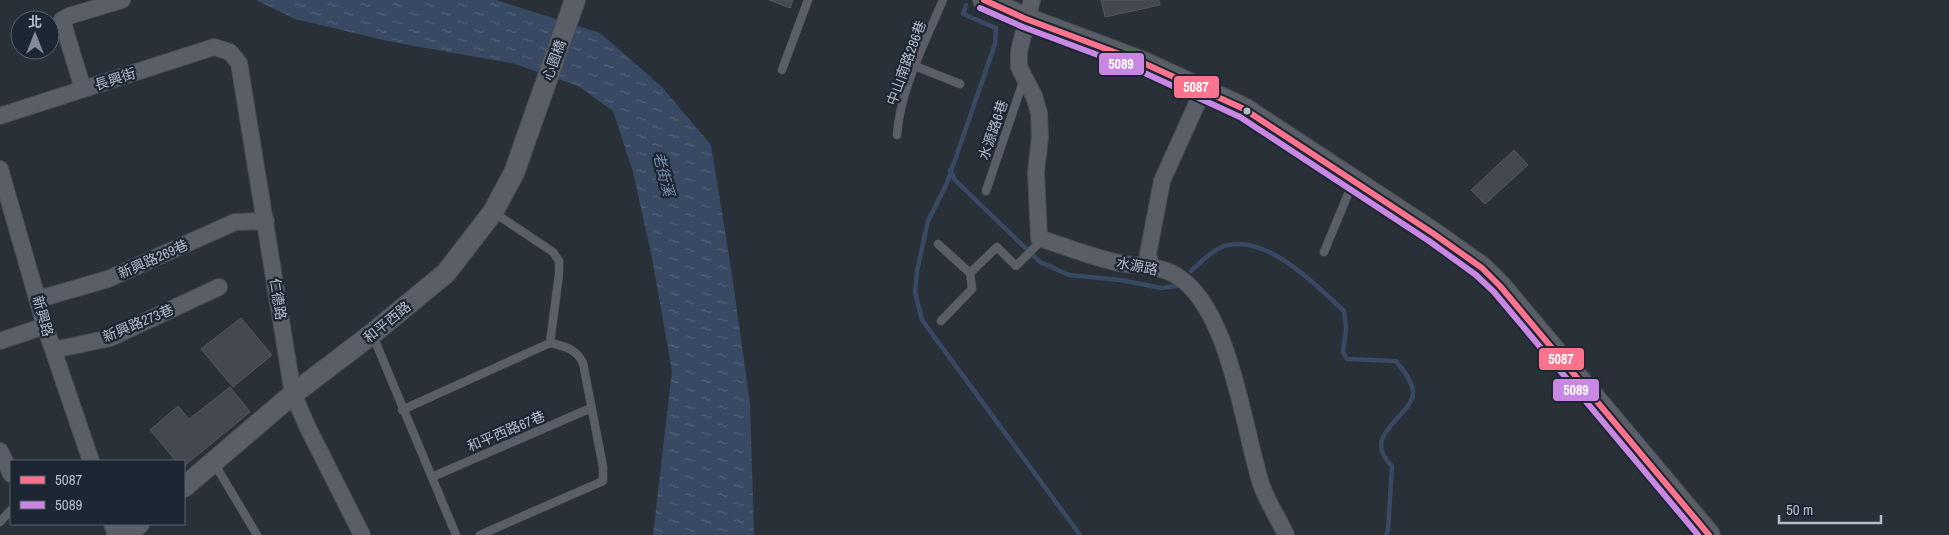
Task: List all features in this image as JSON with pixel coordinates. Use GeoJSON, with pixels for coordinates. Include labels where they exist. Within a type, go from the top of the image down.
{"type":"FeatureCollection","features":[{"type":"Feature","properties":{"kind":"main road"},"geometry":{"type":"LineString","coordinates":[[984,0],[1029,9],[1244,109],[1434,234],[1482,268],[1710,535]]}},
{"type":"Feature","properties":{"kind":"street"},"geometry":{"type":"LineString","coordinates":[[83,89],[62,20],[69,16],[122,0]]}},
{"type":"Feature","properties":{"kind":"street","name":"心園橋"},"geometry":{"type":"LineString","coordinates":[[535,113],[574,4]]}},
{"type":"Feature","properties":{"kind":"street"},"geometry":{"type":"LineString","coordinates":[[1029,9],[1019,51],[1019,67],[1034,96],[1039,113],[1040,137],[1036,172],[1039,242]]}},
{"type":"Feature","properties":{"kind":"street","name":"長興街"},"geometry":{"type":"LineString","coordinates":[[0,116],[214,47],[230,52]]}},
{"type":"Feature","properties":{"kind":"street","name":"仁德路"},"geometry":{"type":"LineString","coordinates":[[230,52],[239,63],[293,394],[362,535]]}},
{"type":"Feature","properties":{"kind":"street"},"geometry":{"type":"LineString","coordinates":[[1151,266],[1148,254],[1162,181],[1203,90]]}},
{"type":"Feature","properties":{"kind":"street","name":"和平西路"},"geometry":{"type":"LineString","coordinates":[[185,486],[293,394],[372,334],[446,274],[493,212],[514,172],[535,113]]}},
{"type":"Feature","properties":{"kind":"street","name":"新興路"},"geometry":{"type":"LineString","coordinates":[[0,169],[45,326],[91,460]]}},
{"type":"Feature","properties":{"kind":"street","name":"新興路269巷"},"geometry":{"type":"LineString","coordinates":[[38,299],[108,279],[235,222],[266,221]]}},
{"type":"Feature","properties":{"kind":"street","name":"水源路"},"geometry":{"type":"LineString","coordinates":[[1039,242],[1115,262],[1151,266],[1176,275],[1188,285],[1215,324],[1226,353],[1262,485],[1286,535]]}},
{"type":"Feature","properties":{"kind":"street","name":"新興路273巷"},"geometry":{"type":"LineString","coordinates":[[54,350],[110,338],[219,287]]}},
{"type":"Feature","properties":{"kind":"street"},"geometry":{"type":"LineString","coordinates":[[0,341],[45,326]]}},
{"type":"Feature","properties":{"kind":"street"},"geometry":{"type":"LineString","coordinates":[[0,452],[10,472]]}},
{"type":"Feature","properties":{"kind":"lane"},"geometry":{"type":"LineString","coordinates":[[782,70],[808,0]]}},
{"type":"Feature","properties":{"kind":"lane","name":"中山南路286巷"},"geometry":{"type":"LineString","coordinates":[[897,135],[898,121],[915,66],[943,0]]}},
{"type":"Feature","properties":{"kind":"lane"},"geometry":{"type":"LineString","coordinates":[[915,66],[960,84]]}},
{"type":"Feature","properties":{"kind":"lane","name":"水源路6巷"},"geometry":{"type":"LineString","coordinates":[[986,191],[1024,78]]}},
{"type":"Feature","properties":{"kind":"lane"},"geometry":{"type":"LineString","coordinates":[[1324,252],[1354,181]]}},
{"type":"Feature","properties":{"kind":"lane"},"geometry":{"type":"LineString","coordinates":[[493,212],[553,252],[559,261],[550,343]]}},
{"type":"Feature","properties":{"kind":"lane"},"geometry":{"type":"LineString","coordinates":[[970,273],[997,246],[1016,266],[1039,242]]}},
{"type":"Feature","properties":{"kind":"lane"},"geometry":{"type":"LineString","coordinates":[[938,244],[970,273],[972,289],[941,320]]}},
{"type":"Feature","properties":{"kind":"lane"},"geometry":{"type":"LineString","coordinates":[[372,334],[402,410],[456,535]]}},
{"type":"Feature","properties":{"kind":"lane"},"geometry":{"type":"LineString","coordinates":[[402,410],[550,343],[568,347],[579,354],[583,363],[603,467],[603,481],[480,535]]}},
{"type":"Feature","properties":{"kind":"lane","name":"和平西路67巷"},"geometry":{"type":"LineString","coordinates":[[432,477],[591,408]]}},
{"type":"Feature","properties":{"kind":"lane"},"geometry":{"type":"LineString","coordinates":[[214,463],[258,535]]}},
{"type":"Feature","properties":{"kind":"lane"},"geometry":{"type":"LineString","coordinates":[[0,522],[10,511]]}},
{"type":"Feature","properties":{"kind":"water","name":"老街溪"},"geometry":{"type":"Polygon","coordinates":[[[256,0],[496,0],[600,33],[661,86],[711,145],[750,403],[754,535],[653,535],[672,371],[652,258],[633,172],[613,111],[578,86],[515,64],[392,42],[295,19],[256,0]]]}},
{"type":"Feature","properties":{"kind":"building"},"geometry":{"type":"Polygon","coordinates":[[[769,0],[793,0],[790,8],[769,0]]]}},
{"type":"Feature","properties":{"kind":"building"},"geometry":{"type":"Polygon","coordinates":[[[1101,0],[1159,0],[1160,5],[1105,17],[1101,0]]]}},
{"type":"Feature","properties":{"kind":"building"},"geometry":{"type":"Polygon","coordinates":[[[1514,150],[1528,165],[1485,204],[1471,190],[1514,150]]]}},
{"type":"Feature","properties":{"kind":"building"},"geometry":{"type":"Polygon","coordinates":[[[241,318],[272,355],[233,387],[201,349],[241,318]]]}},
{"type":"Feature","properties":{"kind":"building"},"geometry":{"type":"Polygon","coordinates":[[[230,387],[250,412],[185,465],[185,460],[175,460],[150,430],[178,406],[189,419],[230,387]]]}},
{"type":"Feature","properties":{"kind":"waterway"},"geometry":{"type":"LineString","coordinates":[[966,5],[963,14],[996,28],[995,44],[947,183],[928,221],[917,271],[915,292],[922,320],[1080,535]]}},
{"type":"Feature","properties":{"kind":"waterway"},"geometry":{"type":"LineString","coordinates":[[950,170],[955,180],[1040,262],[1069,275],[1121,280],[1161,288],[1176,286]]}},
{"type":"Feature","properties":{"kind":"waterway"},"geometry":{"type":"LineString","coordinates":[[1191,271],[1210,254],[1224,246],[1240,244],[1257,247],[1273,254],[1305,276],[1344,311],[1346,329],[1343,352],[1347,359],[1396,361],[1404,371],[1413,391],[1411,400],[1406,409],[1390,426],[1381,444],[1383,455],[1392,466],[1388,530],[1386,535]]}},
{"type":"Feature","properties":{"kind":"transit line","name":"5087"},"geometry":{"type":"LineString","coordinates":[[984,0],[1026,19],[1141,62],[1244,109],[1434,234],[1482,268],[1500,286],[1709,535]]}},
{"type":"Feature","properties":{"kind":"transit line","name":"5089"},"geometry":{"type":"LineString","coordinates":[[980,8],[1023,27],[1138,70],[1240,117],[1429,241],[1476,275],[1494,292],[1698,535]]}}]}
